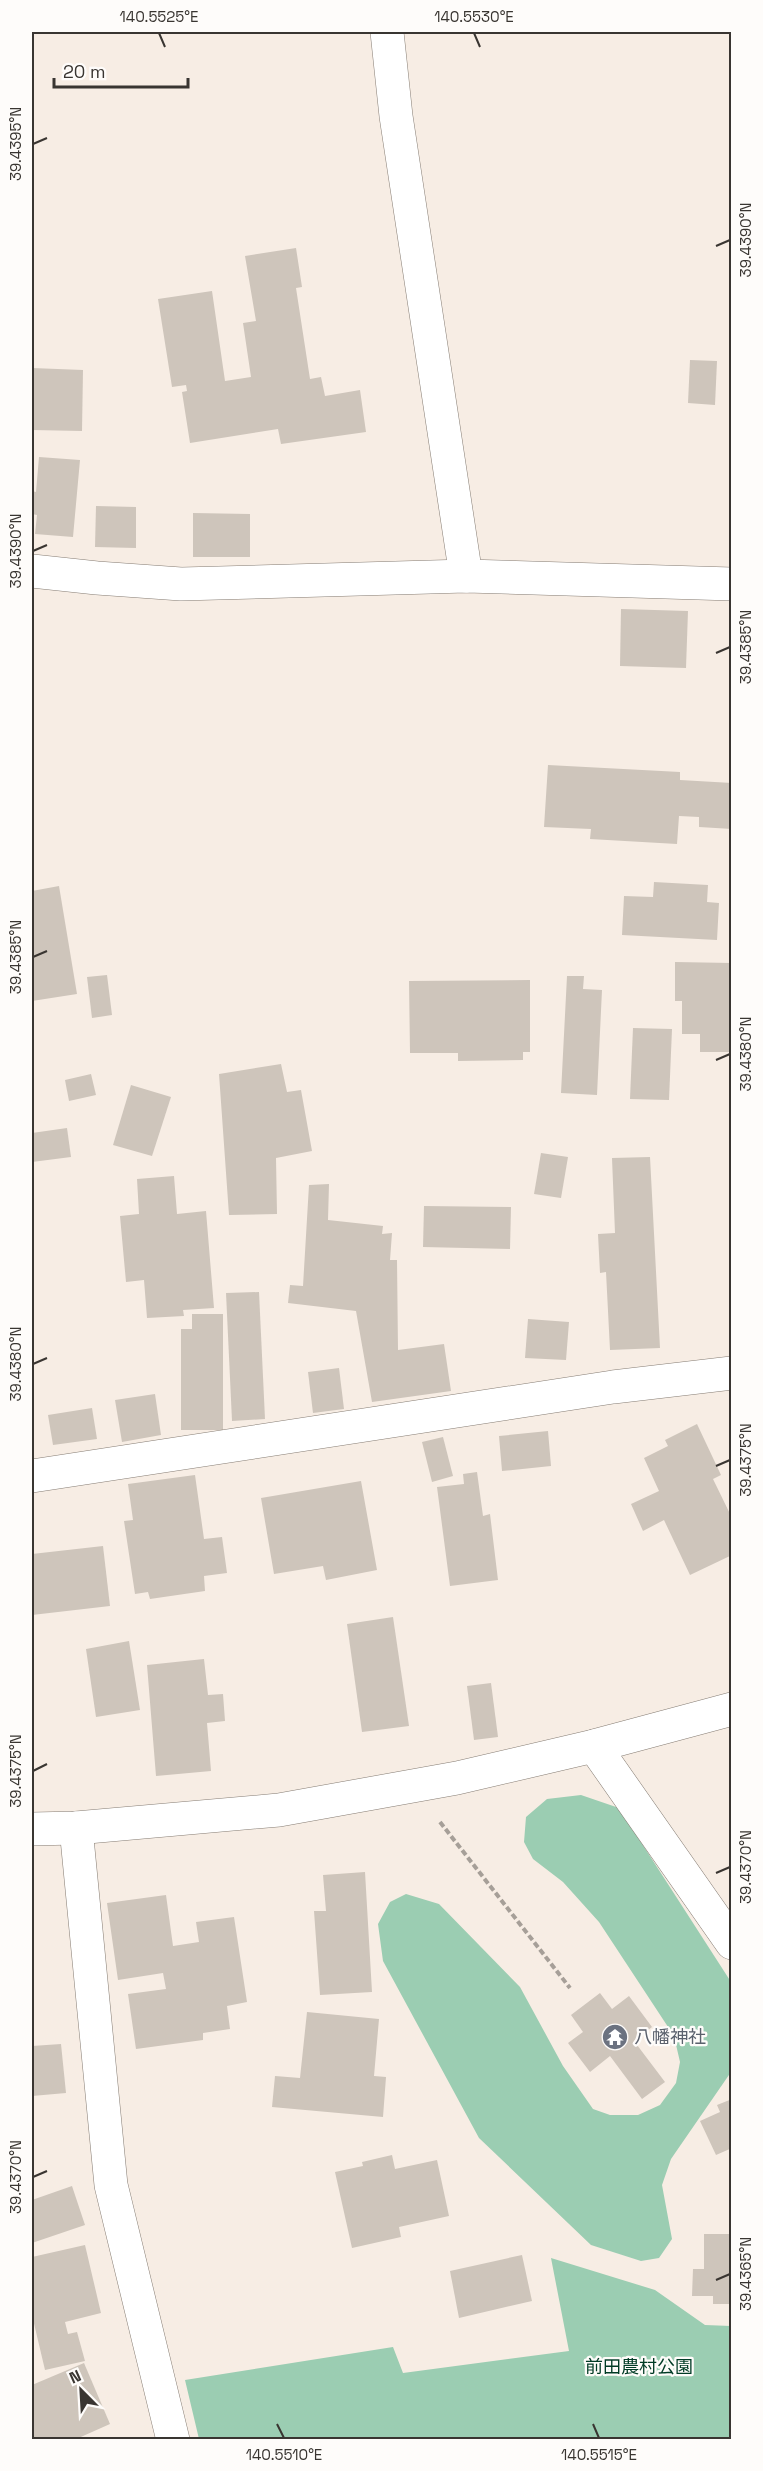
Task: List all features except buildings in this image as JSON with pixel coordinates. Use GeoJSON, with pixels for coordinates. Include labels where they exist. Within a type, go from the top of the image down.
{"type":"FeatureCollection","features":[{"type":"Feature","properties":{"kind":"street"},"geometry":{"type":"LineString","coordinates":[[387,32],[396,116],[466,576]]}},
{"type":"Feature","properties":{"kind":"street"},"geometry":{"type":"LineString","coordinates":[[32,571],[181,584],[466,576],[732,584]]}},
{"type":"Feature","properties":{"kind":"street"},"geometry":{"type":"LineString","coordinates":[[32,1476],[613,1387],[732,1373]]}},
{"type":"Feature","properties":{"kind":"street"},"geometry":{"type":"LineString","coordinates":[[32,1829],[76,1828],[279,1810],[412,1786],[594,1746],[732,1709]]}},
{"type":"Feature","properties":{"kind":"street"},"geometry":{"type":"LineString","coordinates":[[594,1746],[732,1943]]}},
{"type":"Feature","properties":{"kind":"street"},"geometry":{"type":"LineString","coordinates":[[76,1828],[111,2186],[173,2439]]}},
{"type":"Feature","properties":{"kind":"path"},"geometry":{"type":"LineString","coordinates":[[412,1786],[570,1988]]}},
{"type":"Feature","properties":{"kind":"green space"},"geometry":{"type":"Polygon","coordinates":[[[581,1795],[619,1808],[731,1982],[731,2072],[671,2159],[662,2185],[672,2239],[659,2258],[641,2261],[591,2245],[479,2138],[383,1961],[378,1924],[390,1902],[406,1894],[439,1904],[520,1987],[563,2066],[593,2109],[610,2115],[638,2115],[660,2105],[676,2083],[680,2062],[674,2036],[599,1922],[563,1882],[533,1859],[524,1842],[526,1817],[547,1799],[581,1795]]]}},
{"type":"Feature","properties":{"kind":"green space","name":"前田農村公園"},"geometry":{"type":"Polygon","coordinates":[[[551,2258],[655,2290],[705,2325],[731,2326],[731,2439],[199,2439],[185,2380],[393,2347],[403,2373],[569,2351],[551,2258]]]}},
{"type":"Feature","properties":{"kind":"place","name":"八幡神社"},"geometry":{"type":"Point","coordinates":[615,2037]}}]}
